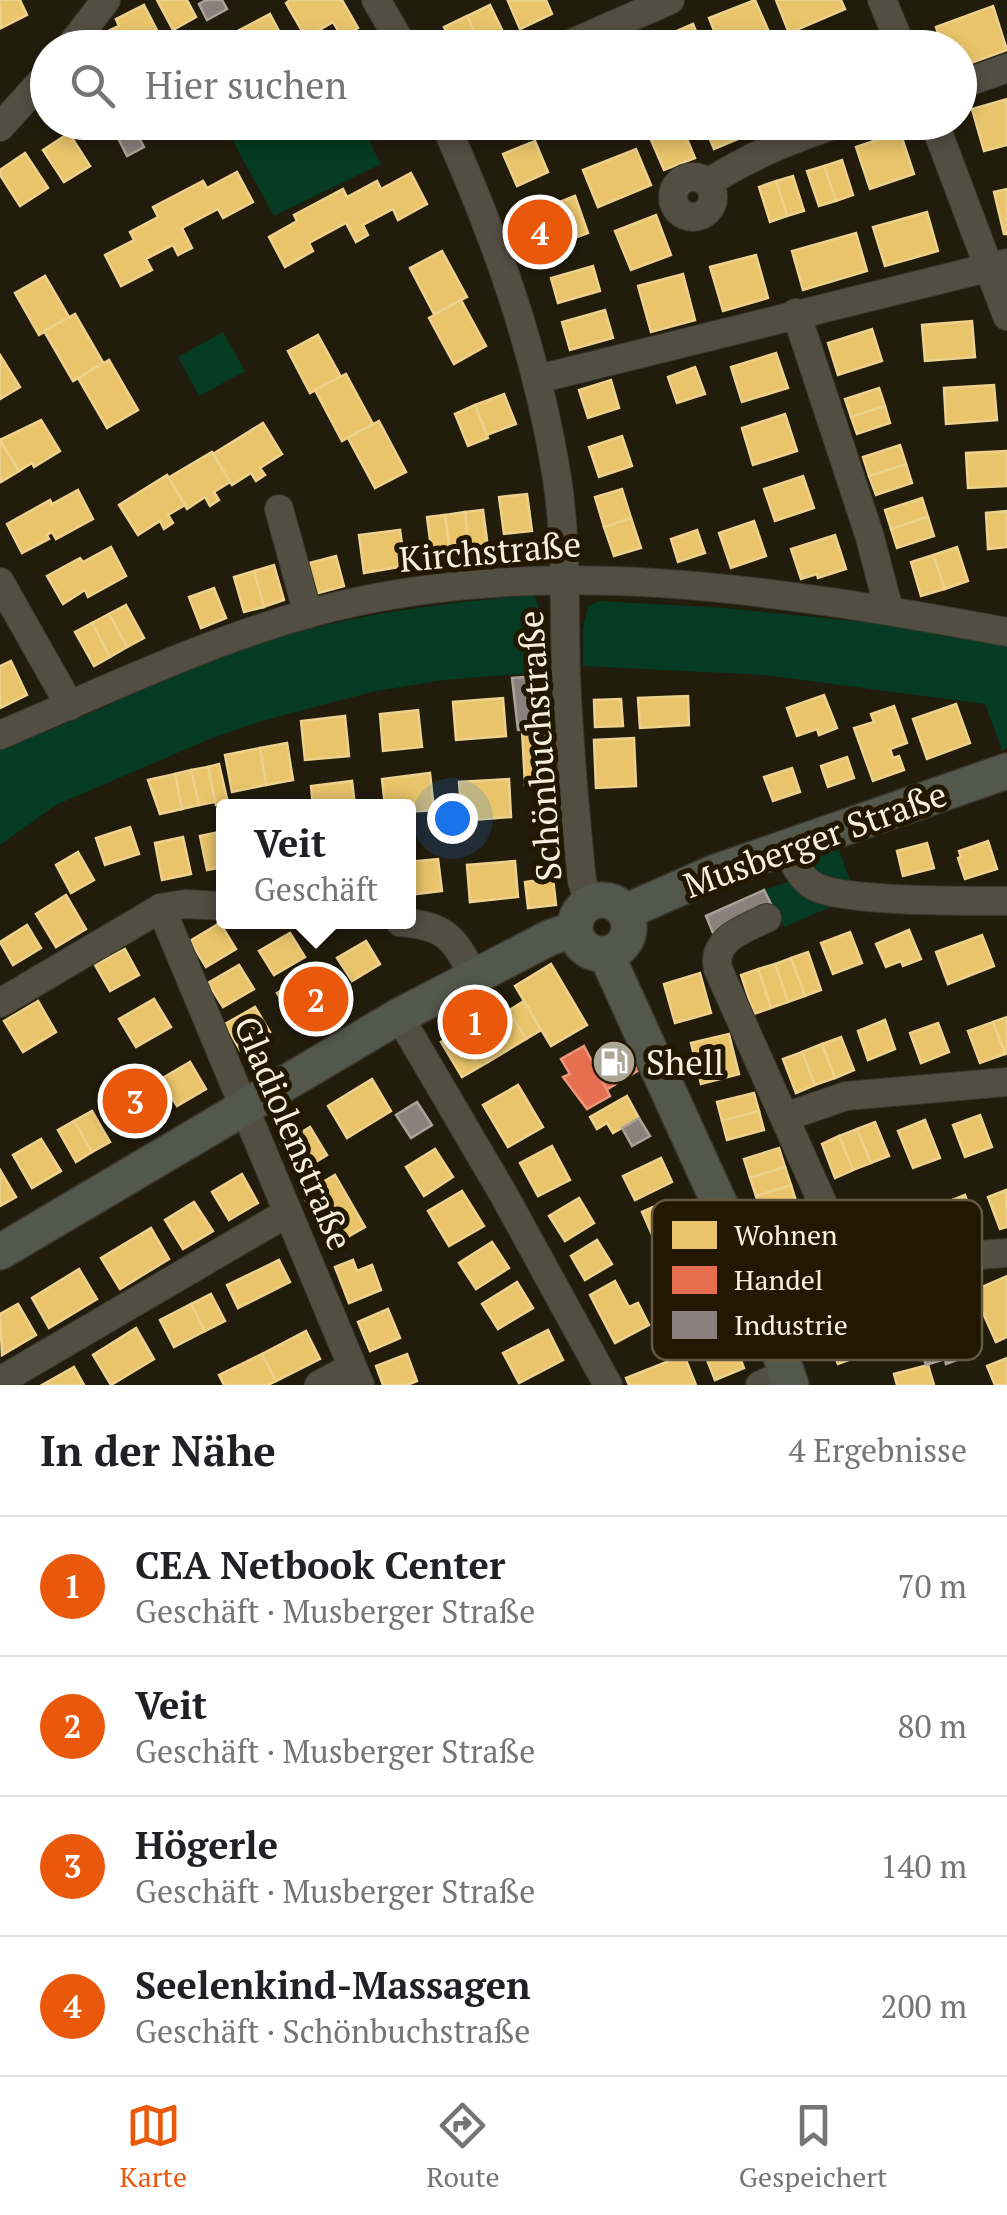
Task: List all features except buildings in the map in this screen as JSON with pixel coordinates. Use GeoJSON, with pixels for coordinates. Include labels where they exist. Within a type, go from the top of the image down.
{"type":"FeatureCollection","features":[{"type":"Feature","properties":{"kind":"main road","name":"Musberger Straße"},"geometry":{"type":"LineString","coordinates":[[625,912],[716,872],[1007,771]]}},
{"type":"Feature","properties":{"kind":"main road"},"geometry":{"type":"LineString","coordinates":[[0,1252],[399,1016],[551,937],[604,900],[625,912],[628,933],[624,943],[606,954],[582,946],[582,916]]}},
{"type":"Feature","properties":{"kind":"main road"},"geometry":{"type":"LineString","coordinates":[[606,954],[720,1200]]}},
{"type":"Feature","properties":{"kind":"street"},"geometry":{"type":"LineString","coordinates":[[83,30],[106,0]]}},
{"type":"Feature","properties":{"kind":"street"},"geometry":{"type":"LineString","coordinates":[[376,0],[394,30]]}},
{"type":"Feature","properties":{"kind":"street"},"geometry":{"type":"LineString","coordinates":[[602,30],[670,0]]}},
{"type":"Feature","properties":{"kind":"street"},"geometry":{"type":"LineString","coordinates":[[882,0],[894,30]]}},
{"type":"Feature","properties":{"kind":"street"},"geometry":{"type":"LineString","coordinates":[[977,79],[1007,68]]}},
{"type":"Feature","properties":{"kind":"street"},"geometry":{"type":"LineString","coordinates":[[0,127],[30,94]]}},
{"type":"Feature","properties":{"kind":"street","name":"Schönbuchstraße"},"geometry":{"type":"LineString","coordinates":[[452,140],[519,307],[558,482],[582,916]]}},
{"type":"Feature","properties":{"kind":"street"},"geometry":{"type":"LineString","coordinates":[[708,183],[738,163],[788,140]]}},
{"type":"Feature","properties":{"kind":"street"},"geometry":{"type":"LineString","coordinates":[[942,140],[998,265],[1007,316]]}},
{"type":"Feature","properties":{"kind":"street"},"geometry":{"type":"LineString","coordinates":[[538,379],[998,265]]}},
{"type":"Feature","properties":{"kind":"street"},"geometry":{"type":"LineString","coordinates":[[796,313],[869,534],[889,610]]}},
{"type":"Feature","properties":{"kind":"street"},"geometry":{"type":"LineString","coordinates":[[279,509],[308,614]]}},
{"type":"Feature","properties":{"kind":"street","name":"Kirchstraße"},"geometry":{"type":"LineString","coordinates":[[0,735],[219,643],[308,614],[421,590],[566,578],[647,581],[889,610],[1007,632]]}},
{"type":"Feature","properties":{"kind":"street"},"geometry":{"type":"LineString","coordinates":[[0,582],[70,706]]}},
{"type":"Feature","properties":{"kind":"street"},"geometry":{"type":"LineString","coordinates":[[788,848],[796,868],[820,889],[886,897],[1007,901]]}},
{"type":"Feature","properties":{"kind":"street"},"geometry":{"type":"LineString","coordinates":[[0,1003],[161,908],[216,906]]}},
{"type":"Feature","properties":{"kind":"street","name":"Gladiolenstraße"},"geometry":{"type":"LineString","coordinates":[[161,908],[356,1376]]}},
{"type":"Feature","properties":{"kind":"street"},"geometry":{"type":"LineString","coordinates":[[767,918],[729,939],[717,952],[716,960],[822,1200]]}},
{"type":"Feature","properties":{"kind":"street"},"geometry":{"type":"LineString","coordinates":[[416,924],[430,925],[447,934],[473,975]]}},
{"type":"Feature","properties":{"kind":"street"},"geometry":{"type":"LineString","coordinates":[[399,1016],[505,1196],[608,1385]]}},
{"type":"Feature","properties":{"kind":"street"},"geometry":{"type":"LineString","coordinates":[[785,1116],[846,1096],[1007,1082]]}},
{"type":"Feature","properties":{"kind":"street"},"geometry":{"type":"LineString","coordinates":[[0,1381],[287,1213]]}},
{"type":"Feature","properties":{"kind":"street"},"geometry":{"type":"LineString","coordinates":[[982,1254],[1007,1253]]}},
{"type":"Feature","properties":{"kind":"street"},"geometry":{"type":"LineString","coordinates":[[319,1385],[356,1376]]}},
{"type":"Feature","properties":{"kind":"green space"},"geometry":{"type":"Polygon","coordinates":[[[232,140],[369,140],[381,164],[274,216],[232,140]]]}},
{"type":"Feature","properties":{"kind":"green space"},"geometry":{"type":"Polygon","coordinates":[[[223,332],[245,371],[199,396],[178,357],[223,332]]]}},
{"type":"Feature","properties":{"kind":"green space"},"geometry":{"type":"Polygon","coordinates":[[[534,595],[543,617],[545,672],[443,680],[376,691],[265,720],[212,738],[56,805],[0,845],[0,749],[196,666],[296,632],[397,611],[534,595]]]}},
{"type":"Feature","properties":{"kind":"green space"},"geometry":{"type":"Polygon","coordinates":[[[599,601],[724,608],[886,624],[1007,646],[1007,748],[1002,750],[985,704],[764,675],[583,666],[583,628],[588,606],[599,601]]]}},
{"type":"Feature","properties":{"kind":"green space"},"geometry":{"type":"Polygon","coordinates":[[[838,848],[852,886],[833,906],[784,927],[764,890],[802,877],[807,863],[838,848]]]}},
{"type":"Feature","properties":{"kind":"place","name":"Seelenkind-Massagen"},"geometry":{"type":"Point","coordinates":[540,232]}},
{"type":"Feature","properties":{"kind":"place","name":"Veit"},"geometry":{"type":"Point","coordinates":[316,999]}},
{"type":"Feature","properties":{"kind":"place","name":"CEA Netbook Center"},"geometry":{"type":"Point","coordinates":[475,1022]}},
{"type":"Feature","properties":{"kind":"place","name":"Shell"},"geometry":{"type":"Point","coordinates":[614,1062]}},
{"type":"Feature","properties":{"kind":"place","name":"Högerle"},"geometry":{"type":"Point","coordinates":[135,1101]}}]}
